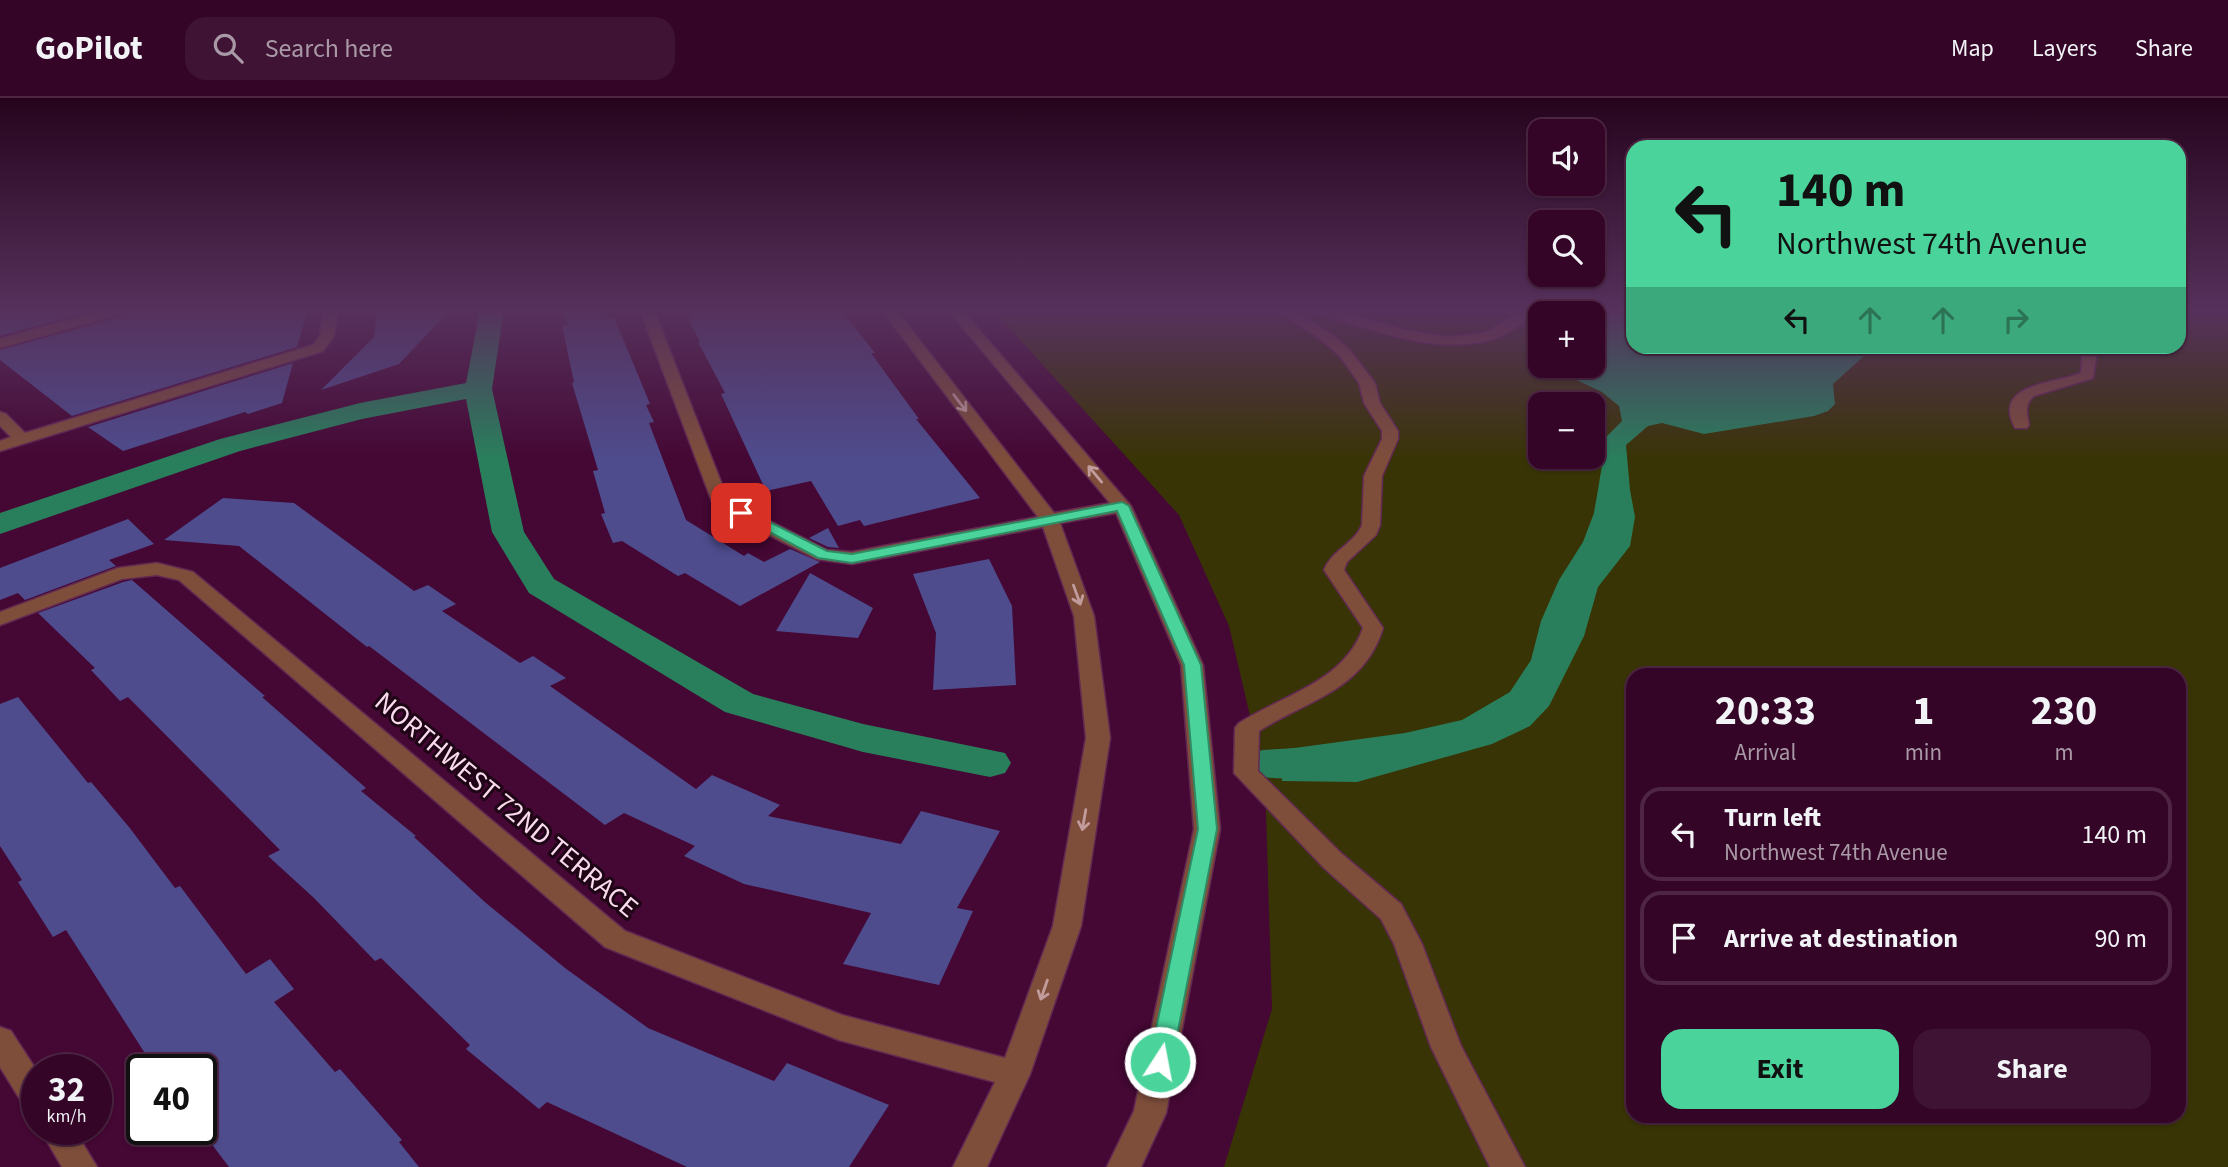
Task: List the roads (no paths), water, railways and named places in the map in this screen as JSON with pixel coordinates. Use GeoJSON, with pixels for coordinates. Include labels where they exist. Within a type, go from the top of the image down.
{"type":"FeatureCollection","features":[{"type":"Feature","properties":{"kind":"street"},"geometry":{"type":"LineString","coordinates":[[0,446],[279,360]]}},
{"type":"Feature","properties":{"kind":"street"},"geometry":{"type":"LineString","coordinates":[[666,360],[720,503],[823,555],[852,558],[1122,506]]}},
{"type":"Feature","properties":{"kind":"street"},"geometry":{"type":"LineString","coordinates":[[927,360],[1050,520],[1084,616],[1098,738],[1067,926],[1015,1074],[970,1167]]}},
{"type":"Feature","properties":{"kind":"street"},"geometry":{"type":"LineString","coordinates":[[998,360],[1122,506],[1192,665],[1207,829],[1150,1113],[1124,1167]]}},
{"type":"Feature","properties":{"kind":"street"},"geometry":{"type":"LineString","coordinates":[[1350,360],[1367,383],[1372,403],[1390,431],[1390,439],[1373,475],[1371,525],[1367,535],[1338,559],[1334,570],[1373,628],[1371,643],[1353,665],[1332,681],[1262,717],[1247,728],[1246,774],[1333,861],[1391,912],[1408,944],[1446,1047],[1471,1100],[1508,1167]]}},
{"type":"Feature","properties":{"kind":"street"},"geometry":{"type":"LineString","coordinates":[[2021,425],[2016,410],[2020,400],[2030,390],[2077,382],[2088,375],[2089,360]]}},
{"type":"Feature","properties":{"kind":"street"},"geometry":{"type":"LineString","coordinates":[[0,417],[22,439]]}},
{"type":"Feature","properties":{"kind":"street","name":"NORTHWEST 72ND TERRACE"},"geometry":{"type":"LineString","coordinates":[[0,620],[118,575],[157,569],[186,576],[615,939],[839,1027],[1015,1074]]}},
{"type":"Feature","properties":{"kind":"street"},"geometry":{"type":"LineString","coordinates":[[0,1040],[21,1073]]}},
{"type":"Feature","properties":{"kind":"street"},"geometry":{"type":"LineString","coordinates":[[65,1145],[79,1167]]}},
{"type":"Feature","properties":{"kind":"waterway"},"geometry":{"type":"LineString","coordinates":[[478,389],[483,360]]}},
{"type":"Feature","properties":{"kind":"waterway"},"geometry":{"type":"LineString","coordinates":[[0,524],[230,445],[360,411],[478,389]]}},
{"type":"Feature","properties":{"kind":"waterway"},"geometry":{"type":"LineString","coordinates":[[478,389],[508,532],[541,586],[739,703],[863,738],[990,763]]}},
{"type":"Feature","properties":{"kind":"waterway"},"geometry":{"type":"LineString","coordinates":[[1263,764],[1332,760]]}}]}
